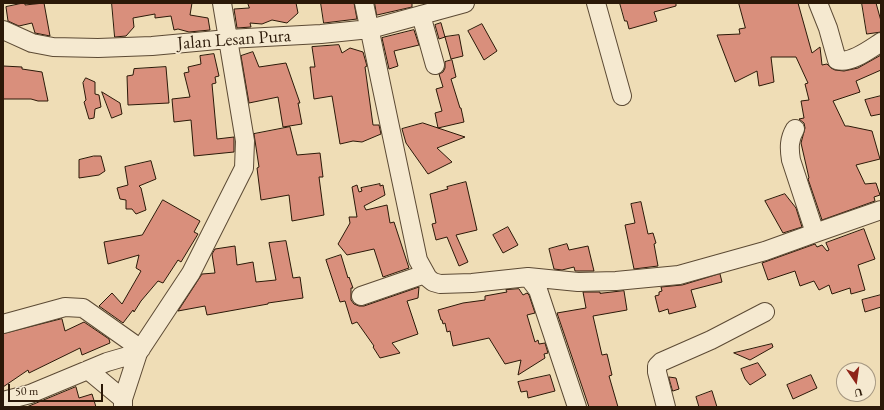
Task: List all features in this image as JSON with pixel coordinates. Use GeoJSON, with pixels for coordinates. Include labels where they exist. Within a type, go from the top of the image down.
{"type":"FeatureCollection","features":[{"type":"Feature","properties":{"kind":"street"},"geometry":{"type":"LineString","coordinates":[[88,370],[123,403],[139,351],[191,273],[244,168],[245,142],[222,3]]}},
{"type":"Feature","properties":{"kind":"street"},"geometry":{"type":"LineString","coordinates":[[364,3],[418,260],[425,274],[433,282],[440,284],[472,283],[528,278],[578,282],[616,281],[679,275],[765,251],[881,210]]}},
{"type":"Feature","properties":{"kind":"street","name":"Jalan Lesan Pura"},"geometry":{"type":"LineString","coordinates":[[3,28],[32,43],[53,47],[114,48],[152,46],[370,29],[465,3]]}},
{"type":"Feature","properties":{"kind":"street"},"geometry":{"type":"LineString","coordinates":[[596,3],[622,96]]}},
{"type":"Feature","properties":{"kind":"street"},"geometry":{"type":"LineString","coordinates":[[818,3],[828,28],[837,60],[841,61],[858,57],[881,42]]}},
{"type":"Feature","properties":{"kind":"street"},"geometry":{"type":"LineString","coordinates":[[422,15],[435,65]]}},
{"type":"Feature","properties":{"kind":"street"},"geometry":{"type":"LineString","coordinates":[[795,129],[790,136],[791,160],[815,233]]}},
{"type":"Feature","properties":{"kind":"street"},"geometry":{"type":"LineString","coordinates":[[361,296],[425,274]]}},
{"type":"Feature","properties":{"kind":"street"},"geometry":{"type":"LineString","coordinates":[[528,278],[538,290],[577,407]]}},
{"type":"Feature","properties":{"kind":"street"},"geometry":{"type":"LineString","coordinates":[[3,324],[65,307],[83,308],[139,351]]}},
{"type":"Feature","properties":{"kind":"street"},"geometry":{"type":"LineString","coordinates":[[666,407],[657,372],[657,366],[661,362],[711,340],[765,312]]}},
{"type":"Feature","properties":{"kind":"street"},"geometry":{"type":"LineString","coordinates":[[3,401],[30,394],[107,362],[139,351]]}},
{"type":"Feature","properties":{"kind":"building"},"geometry":{"type":"Polygon","coordinates":[[[25,3],[25,5],[44,3],[50,36],[35,33],[32,23],[19,26],[8,21],[6,7],[25,3]]]}},
{"type":"Feature","properties":{"kind":"building"},"geometry":{"type":"Polygon","coordinates":[[[112,3],[192,3],[190,15],[208,18],[210,30],[189,32],[178,29],[174,30],[171,16],[155,18],[155,14],[133,18],[134,27],[126,36],[115,37],[112,3]]]}},
{"type":"Feature","properties":{"kind":"building"},"geometry":{"type":"Polygon","coordinates":[[[248,3],[296,3],[298,13],[287,23],[272,20],[262,24],[250,23],[251,27],[237,28],[234,9],[249,8],[248,3]]]}},
{"type":"Feature","properties":{"kind":"building"},"geometry":{"type":"Polygon","coordinates":[[[321,3],[354,3],[357,19],[324,23],[321,3]]]}},
{"type":"Feature","properties":{"kind":"building"},"geometry":{"type":"Polygon","coordinates":[[[375,3],[412,3],[412,7],[377,15],[375,3]]]}},
{"type":"Feature","properties":{"kind":"building"},"geometry":{"type":"Polygon","coordinates":[[[620,3],[676,3],[676,6],[654,12],[657,21],[629,29],[620,3]]]}},
{"type":"Feature","properties":{"kind":"building"},"geometry":{"type":"Polygon","coordinates":[[[739,3],[798,3],[812,53],[820,47],[822,65],[827,64],[835,70],[844,71],[858,68],[881,55],[881,70],[856,81],[860,92],[833,101],[845,126],[872,131],[880,159],[856,165],[865,184],[876,183],[880,195],[874,197],[875,201],[822,220],[808,179],[801,143],[805,128],[804,123],[799,119],[804,118],[801,101],[809,100],[805,84],[808,83],[796,57],[771,57],[774,82],[759,86],[757,71],[735,82],[717,35],[740,34],[739,29],[745,28],[739,3]]]}},
{"type":"Feature","properties":{"kind":"building"},"geometry":{"type":"Polygon","coordinates":[[[862,3],[876,3],[881,21],[881,32],[867,34],[862,3]]]}},
{"type":"Feature","properties":{"kind":"building"},"geometry":{"type":"Polygon","coordinates":[[[441,23],[445,37],[439,39],[435,25],[441,23]]]}},
{"type":"Feature","properties":{"kind":"building"},"geometry":{"type":"Polygon","coordinates":[[[482,24],[497,51],[484,60],[468,31],[482,24]]]}},
{"type":"Feature","properties":{"kind":"building"},"geometry":{"type":"Polygon","coordinates":[[[414,30],[419,45],[394,51],[398,66],[389,69],[382,38],[414,30]]]}},
{"type":"Feature","properties":{"kind":"building"},"geometry":{"type":"Polygon","coordinates":[[[459,35],[463,56],[451,59],[445,37],[459,35]]]}},
{"type":"Feature","properties":{"kind":"building"},"geometry":{"type":"Polygon","coordinates":[[[339,45],[342,53],[350,48],[363,52],[367,66],[365,67],[373,125],[379,125],[381,134],[362,142],[353,141],[340,144],[332,96],[314,99],[310,67],[315,67],[312,47],[339,45]]]}},
{"type":"Feature","properties":{"kind":"building"},"geometry":{"type":"Polygon","coordinates":[[[253,52],[259,67],[286,63],[300,103],[298,103],[302,124],[283,127],[278,97],[249,103],[241,56],[253,52]]]}},
{"type":"Feature","properties":{"kind":"building"},"geometry":{"type":"Polygon","coordinates":[[[214,54],[219,76],[215,77],[216,83],[212,84],[217,139],[234,137],[234,152],[194,156],[191,120],[174,122],[172,99],[190,97],[184,73],[189,72],[188,67],[201,64],[200,56],[214,54]]]}},
{"type":"Feature","properties":{"kind":"building"},"geometry":{"type":"Polygon","coordinates":[[[452,60],[456,77],[451,79],[464,122],[438,128],[435,113],[442,111],[436,89],[443,87],[439,74],[443,72],[445,68],[445,62],[452,60]]]}},
{"type":"Feature","properties":{"kind":"building"},"geometry":{"type":"Polygon","coordinates":[[[3,66],[22,67],[22,69],[42,72],[48,101],[31,99],[3,99],[3,66]]]}},
{"type":"Feature","properties":{"kind":"building"},"geometry":{"type":"Polygon","coordinates":[[[166,67],[169,103],[128,105],[127,76],[133,75],[134,69],[166,67]]]}},
{"type":"Feature","properties":{"kind":"building"},"geometry":{"type":"Polygon","coordinates":[[[86,78],[95,82],[95,94],[99,95],[101,107],[95,109],[94,118],[89,119],[84,102],[86,100],[83,83],[86,78]]]}},
{"type":"Feature","properties":{"kind":"building"},"geometry":{"type":"Polygon","coordinates":[[[102,92],[120,103],[122,114],[112,118],[102,92]]]}},
{"type":"Feature","properties":{"kind":"building"},"geometry":{"type":"Polygon","coordinates":[[[881,96],[881,114],[871,116],[865,100],[881,96]]]}},
{"type":"Feature","properties":{"kind":"building"},"geometry":{"type":"Polygon","coordinates":[[[423,123],[465,137],[437,148],[452,162],[428,174],[406,143],[402,129],[423,123]]]}},
{"type":"Feature","properties":{"kind":"building"},"geometry":{"type":"Polygon","coordinates":[[[290,127],[297,155],[320,153],[323,177],[319,177],[324,215],[292,221],[289,195],[261,200],[257,168],[259,167],[254,134],[290,127]]]}},
{"type":"Feature","properties":{"kind":"building"},"geometry":{"type":"Polygon","coordinates":[[[94,156],[101,156],[105,171],[99,175],[79,178],[79,160],[94,156]]]}},
{"type":"Feature","properties":{"kind":"building"},"geometry":{"type":"Polygon","coordinates":[[[151,161],[156,179],[139,186],[141,188],[146,210],[136,214],[132,209],[126,209],[126,200],[120,199],[117,188],[128,185],[125,167],[151,161]]]}},
{"type":"Feature","properties":{"kind":"building"},"geometry":{"type":"Polygon","coordinates":[[[466,182],[477,230],[456,235],[468,262],[459,266],[447,237],[436,240],[432,224],[436,223],[430,194],[448,189],[447,187],[466,182]]]}},
{"type":"Feature","properties":{"kind":"building"},"geometry":{"type":"Polygon","coordinates":[[[380,184],[380,186],[383,185],[385,195],[364,206],[366,210],[387,205],[390,223],[394,222],[409,268],[383,277],[374,249],[347,255],[338,244],[350,223],[349,217],[357,217],[352,187],[357,185],[359,192],[362,191],[361,188],[380,184]]]}},
{"type":"Feature","properties":{"kind":"building"},"geometry":{"type":"Polygon","coordinates":[[[785,194],[796,208],[802,227],[783,233],[765,201],[785,194]]]}},
{"type":"Feature","properties":{"kind":"building"},"geometry":{"type":"Polygon","coordinates":[[[163,200],[200,221],[194,232],[198,234],[181,262],[178,260],[163,283],[158,281],[134,312],[133,310],[123,323],[99,306],[112,293],[122,304],[141,271],[136,268],[139,255],[108,264],[104,242],[142,235],[163,200]]]}},
{"type":"Feature","properties":{"kind":"building"},"geometry":{"type":"Polygon","coordinates":[[[641,202],[648,234],[653,233],[656,243],[654,244],[658,266],[634,269],[625,225],[635,223],[631,204],[641,202]]]}},
{"type":"Feature","properties":{"kind":"building"},"geometry":{"type":"Polygon","coordinates":[[[508,227],[518,245],[503,253],[493,235],[508,227]]]}},
{"type":"Feature","properties":{"kind":"building"},"geometry":{"type":"Polygon","coordinates":[[[864,229],[875,259],[858,265],[865,290],[851,294],[850,288],[832,294],[829,285],[819,290],[814,281],[800,286],[795,271],[768,280],[762,263],[815,244],[817,247],[822,245],[827,251],[829,250],[826,243],[864,229]]]}},
{"type":"Feature","properties":{"kind":"building"},"geometry":{"type":"Polygon","coordinates":[[[286,241],[293,278],[300,277],[303,298],[207,315],[205,306],[178,311],[202,274],[215,273],[212,254],[215,249],[235,246],[237,265],[253,262],[256,282],[276,280],[269,243],[286,241]]]}},
{"type":"Feature","properties":{"kind":"building"},"geometry":{"type":"Polygon","coordinates":[[[567,244],[569,250],[588,246],[594,271],[575,271],[574,267],[562,270],[554,269],[549,249],[567,244]]]}},
{"type":"Feature","properties":{"kind":"building"},"geometry":{"type":"Polygon","coordinates":[[[341,255],[348,278],[349,277],[353,288],[351,288],[351,300],[354,304],[364,306],[419,287],[418,298],[407,301],[418,334],[392,343],[400,353],[380,358],[373,347],[374,346],[357,322],[352,324],[345,301],[340,302],[326,260],[341,255]]]}},
{"type":"Feature","properties":{"kind":"building"},"geometry":{"type":"Polygon","coordinates":[[[720,274],[722,282],[691,290],[696,307],[669,314],[668,309],[659,312],[655,296],[659,295],[659,292],[662,291],[661,287],[682,285],[720,274]]]}},
{"type":"Feature","properties":{"kind":"building"},"geometry":{"type":"Polygon","coordinates":[[[519,289],[523,295],[527,293],[529,295],[535,313],[527,315],[535,342],[538,340],[539,344],[545,343],[548,353],[544,354],[545,358],[518,375],[521,360],[505,364],[489,338],[453,346],[450,331],[447,332],[445,323],[443,324],[438,310],[463,303],[485,300],[485,296],[507,292],[506,290],[519,289]]]}},
{"type":"Feature","properties":{"kind":"building"},"geometry":{"type":"Polygon","coordinates":[[[624,291],[627,310],[593,316],[602,355],[607,354],[612,375],[609,376],[618,407],[589,407],[557,313],[586,308],[583,292],[600,293],[624,291]]]}},
{"type":"Feature","properties":{"kind":"building"},"geometry":{"type":"Polygon","coordinates":[[[881,295],[881,307],[865,312],[862,300],[881,295]]]}},
{"type":"Feature","properties":{"kind":"building"},"geometry":{"type":"Polygon","coordinates":[[[62,319],[65,331],[84,322],[109,339],[110,343],[82,355],[80,348],[29,373],[28,370],[3,387],[3,334],[62,319]]]}},
{"type":"Feature","properties":{"kind":"building"},"geometry":{"type":"Polygon","coordinates":[[[772,344],[773,347],[750,360],[734,353],[772,344]]]}},
{"type":"Feature","properties":{"kind":"building"},"geometry":{"type":"Polygon","coordinates":[[[758,363],[766,375],[750,385],[745,379],[741,369],[758,363]]]}},
{"type":"Feature","properties":{"kind":"building"},"geometry":{"type":"Polygon","coordinates":[[[550,375],[555,391],[528,398],[527,391],[521,392],[518,382],[550,375]]]}},
{"type":"Feature","properties":{"kind":"building"},"geometry":{"type":"Polygon","coordinates":[[[811,375],[817,388],[793,399],[787,385],[811,375]]]}},
{"type":"Feature","properties":{"kind":"building"},"geometry":{"type":"Polygon","coordinates":[[[669,377],[676,378],[679,389],[673,391],[669,377]]]}},
{"type":"Feature","properties":{"kind":"building"},"geometry":{"type":"Polygon","coordinates":[[[76,387],[79,398],[92,394],[96,407],[27,407],[76,387]]]}},
{"type":"Feature","properties":{"kind":"building"},"geometry":{"type":"Polygon","coordinates":[[[712,391],[717,407],[699,407],[696,397],[712,391]]]}}]}
